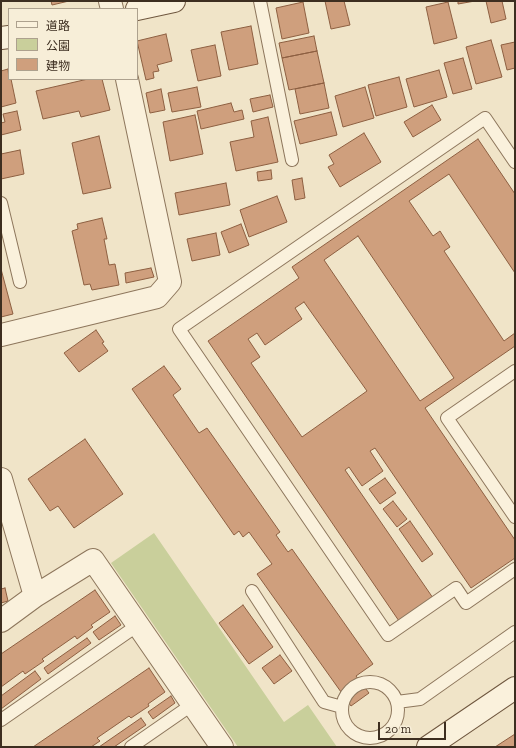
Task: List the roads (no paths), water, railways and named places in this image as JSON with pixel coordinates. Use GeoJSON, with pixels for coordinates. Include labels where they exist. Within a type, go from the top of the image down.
{"type":"FeatureCollection","features":[{"type":"Feature","properties":{"kind":"street"},"geometry":{"type":"LineString","coordinates":[[138,9],[174,1]]}},
{"type":"Feature","properties":{"kind":"street"},"geometry":{"type":"LineString","coordinates":[[1,335],[157,298],[170,282],[127,80]]}},
{"type":"Feature","properties":{"kind":"street"},"geometry":{"type":"LineString","coordinates":[[1,480],[35,596]]}},
{"type":"Feature","properties":{"kind":"street"},"geometry":{"type":"LineString","coordinates":[[1,621],[35,596],[93,560],[222,747]]}},
{"type":"Feature","properties":{"kind":"street"},"geometry":{"type":"LineString","coordinates":[[428,747],[515,688]]}},
{"type":"Feature","properties":{"kind":"lane"},"geometry":{"type":"LineString","coordinates":[[260,1],[292,160]]}},
{"type":"Feature","properties":{"kind":"lane"},"geometry":{"type":"LineString","coordinates":[[515,162],[485,118],[179,329],[388,635],[456,588],[466,603],[515,569]]}},
{"type":"Feature","properties":{"kind":"lane"},"geometry":{"type":"LineString","coordinates":[[1,203],[20,282]]}},
{"type":"Feature","properties":{"kind":"lane"},"geometry":{"type":"LineString","coordinates":[[515,371],[447,418],[515,517]]}},
{"type":"Feature","properties":{"kind":"lane"},"geometry":{"type":"LineString","coordinates":[[252,591],[324,702],[342,707]]}},
{"type":"Feature","properties":{"kind":"lane"},"geometry":{"type":"LineString","coordinates":[[1,720],[138,625]]}},
{"type":"Feature","properties":{"kind":"lane"},"geometry":{"type":"LineString","coordinates":[[397,702],[420,699],[515,632]]}},
{"type":"Feature","properties":{"kind":"lane"},"geometry":{"type":"LineString","coordinates":[[373,682],[383,686],[392,693],[397,702],[398,712],[395,722],[390,730],[382,736],[362,738],[353,733],[346,726],[342,717],[342,707],[345,696],[352,688],[362,683],[373,682]]}},
{"type":"Feature","properties":{"kind":"lane"},"geometry":{"type":"LineString","coordinates":[[131,747],[193,704]]}}]}
